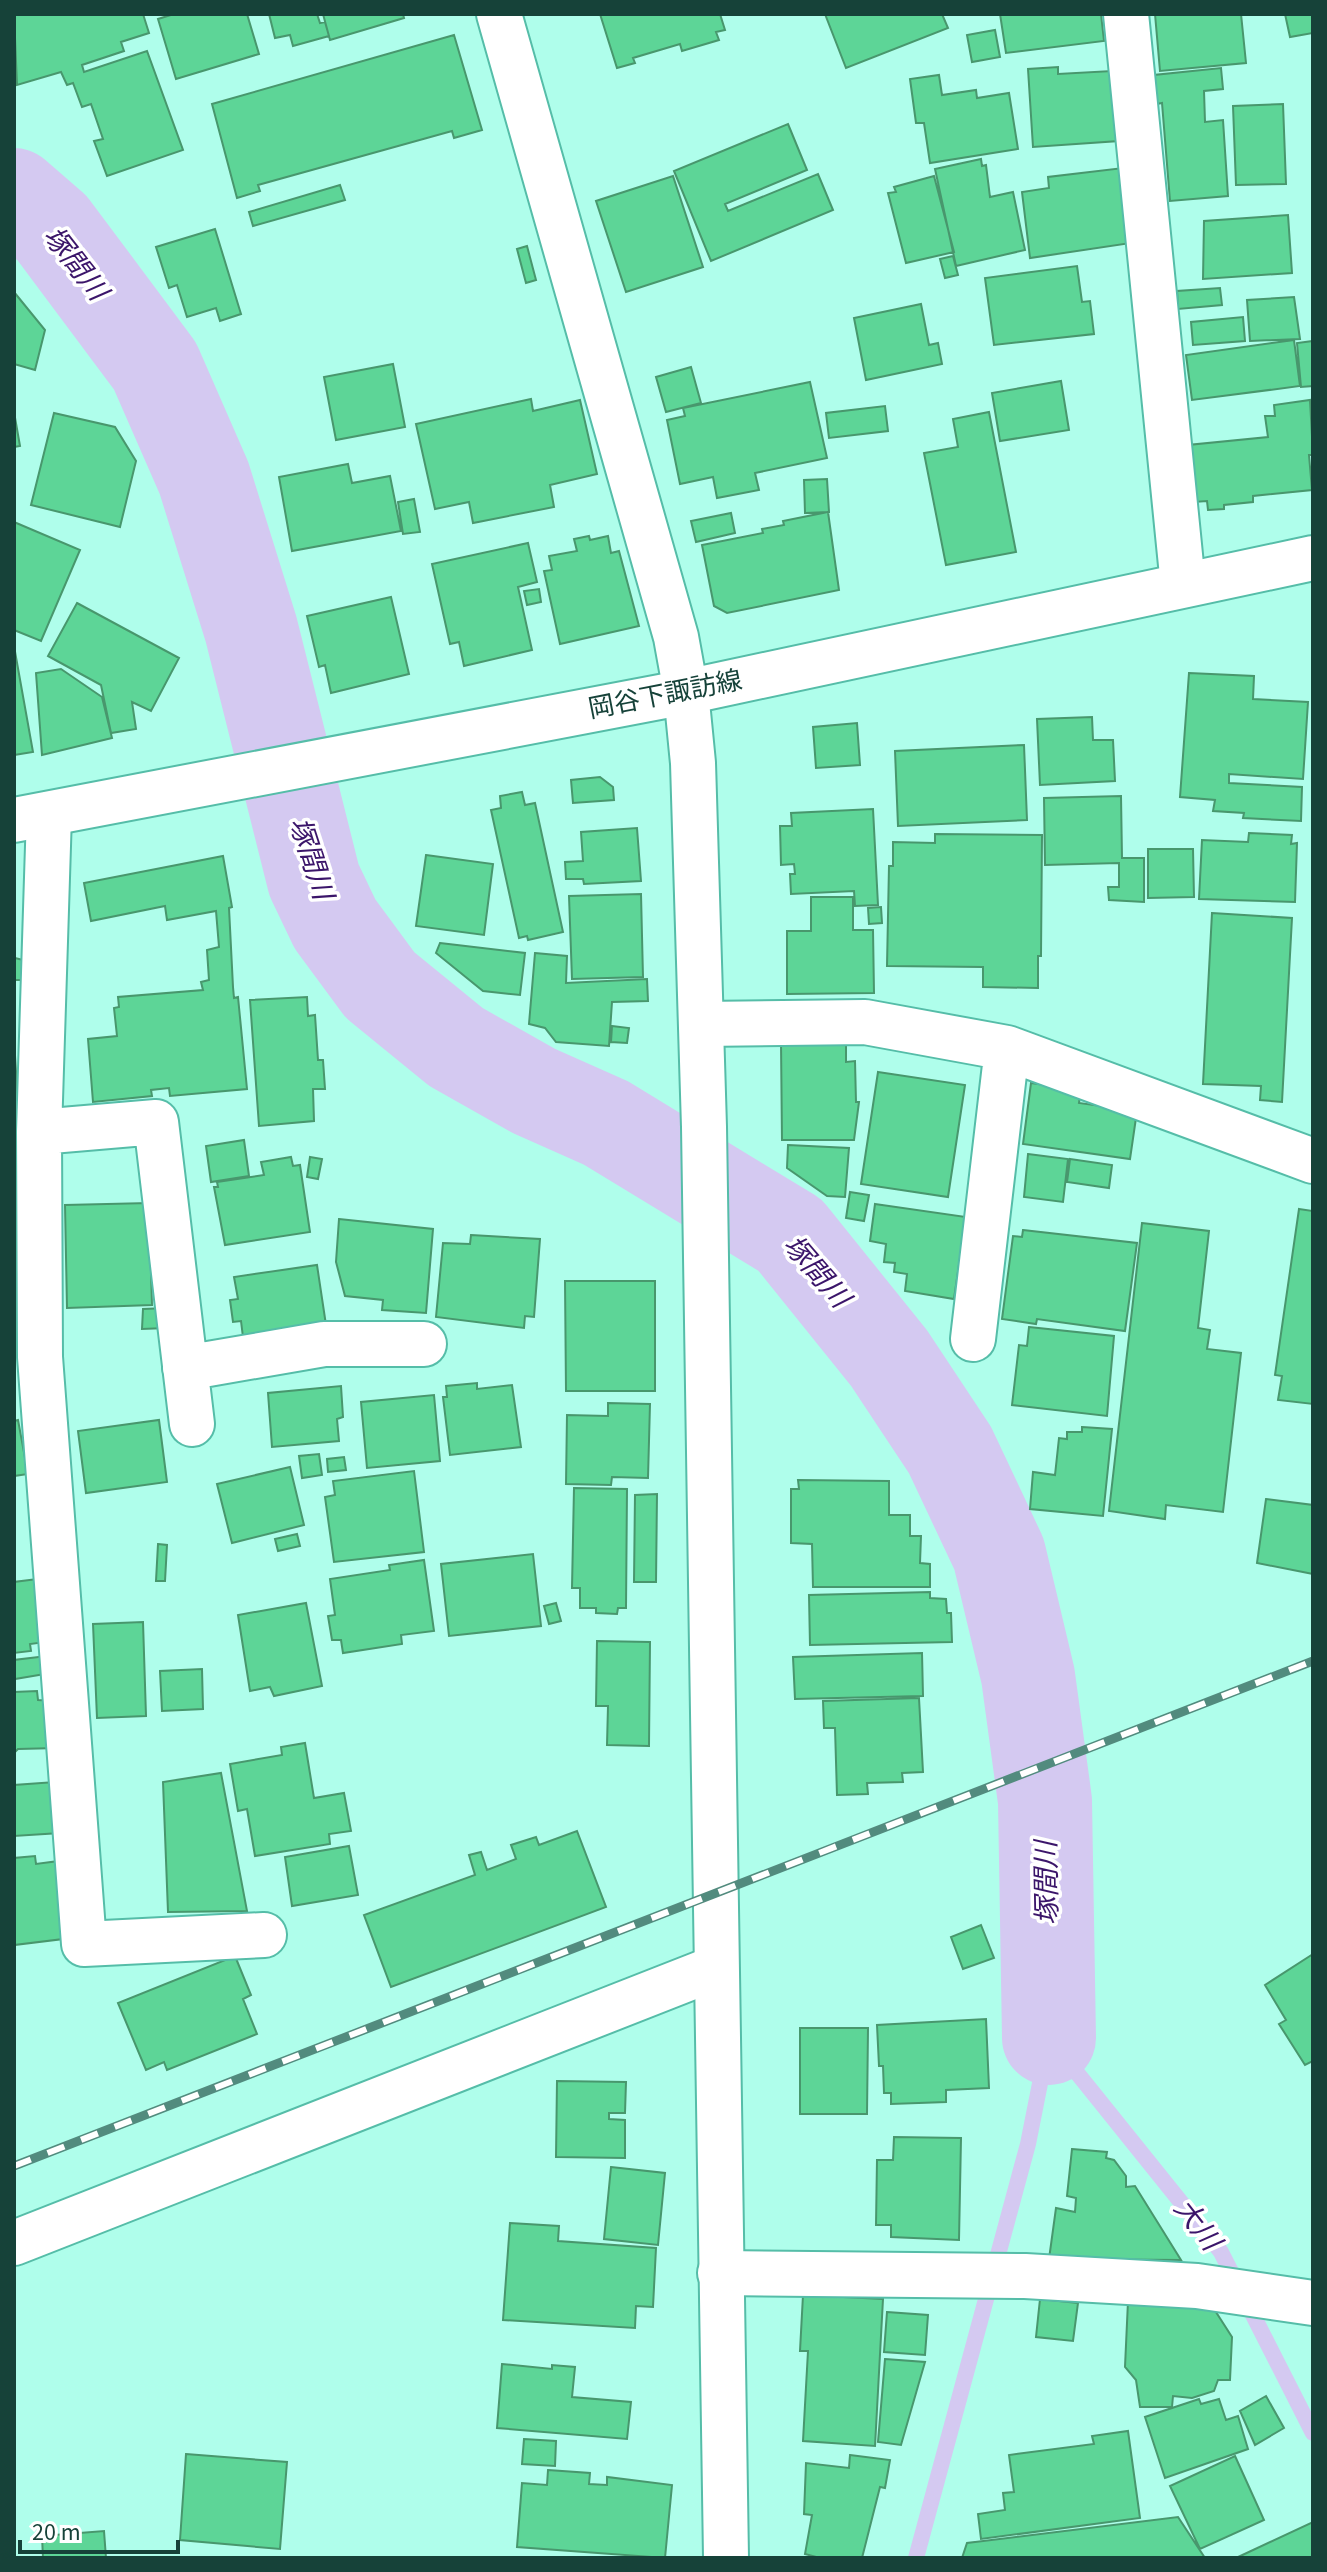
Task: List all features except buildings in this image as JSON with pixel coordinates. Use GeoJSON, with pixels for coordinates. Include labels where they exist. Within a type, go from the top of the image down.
{"type":"FeatureCollection","features":[{"type":"Feature","properties":{"kind":"street"},"geometry":{"type":"LineString","coordinates":[[499,14],[672,622],[686,692],[693,763],[704,1127],[726,2558]]}},
{"type":"Feature","properties":{"kind":"street"},"geometry":{"type":"LineString","coordinates":[[1126,14],[1183,585]]}},
{"type":"Feature","properties":{"kind":"street","name":"岡谷下諏訪線"},"geometry":{"type":"LineString","coordinates":[[32,817],[317,760],[686,692],[1313,558]]}},
{"type":"Feature","properties":{"kind":"street"},"geometry":{"type":"LineString","coordinates":[[32,817],[40,1357],[84,1944],[264,1935]]}},
{"type":"Feature","properties":{"kind":"street"},"geometry":{"type":"LineString","coordinates":[[701,1024],[865,1022],[1007,1048],[1313,1161]]}},
{"type":"Feature","properties":{"kind":"street"},"geometry":{"type":"LineString","coordinates":[[973,1339],[1007,1048]]}},
{"type":"Feature","properties":{"kind":"street"},"geometry":{"type":"LineString","coordinates":[[39,1132],[156,1122],[192,1424]]}},
{"type":"Feature","properties":{"kind":"street"},"geometry":{"type":"LineString","coordinates":[[185,1368],[324,1344],[424,1344]]}},
{"type":"Feature","properties":{"kind":"street"},"geometry":{"type":"LineString","coordinates":[[14,2243],[715,1968]]}},
{"type":"Feature","properties":{"kind":"street"},"geometry":{"type":"LineString","coordinates":[[720,2273],[1025,2276],[1197,2286],[1313,2303]]}},
{"type":"Feature","properties":{"kind":"waterway","name":"塚間川"},"geometry":{"type":"LineString","coordinates":[[14,195],[52,228],[155,366],[204,478],[251,629],[314,880],[335,924],[380,985],[456,1047],[534,1091],[606,1123],[790,1235],[889,1358],[950,1450],[999,1554],[1028,1676],[1045,1801],[1049,2038]]}},
{"type":"Feature","properties":{"kind":"waterway","name":"大川"},"geometry":{"type":"LineString","coordinates":[[1049,2038],[1221,2252],[1313,2433]]}},
{"type":"Feature","properties":{"kind":"waterway","name":"塚間川"},"geometry":{"type":"LineString","coordinates":[[916,2558],[1028,2144],[1049,2038]]}},
{"type":"Feature","properties":{"kind":"railway"},"geometry":{"type":"LineString","coordinates":[[14,2166],[1313,1661]]}}]}
